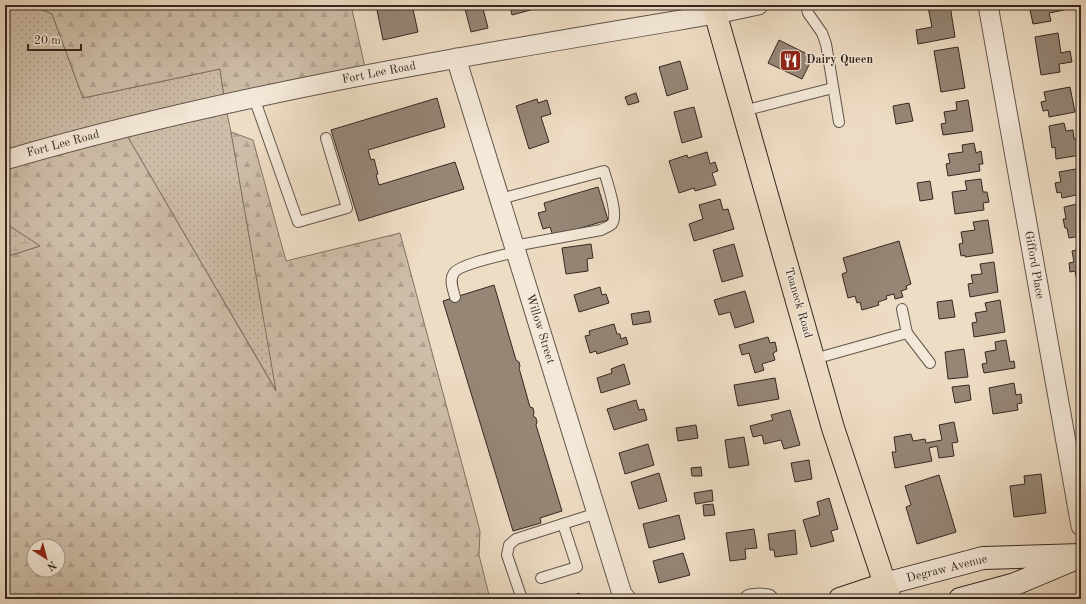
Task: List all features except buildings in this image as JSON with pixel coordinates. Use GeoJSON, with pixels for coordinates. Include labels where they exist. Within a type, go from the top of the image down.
{"type":"FeatureCollection","features":[{"type":"Feature","properties":{"kind":"main road","name":"Teaneck Road"},"geometry":{"type":"LineString","coordinates":[[714,9],[833,428],[887,592]]}},
{"type":"Feature","properties":{"kind":"main road","name":"Degraw Avenue"},"geometry":{"type":"LineString","coordinates":[[840,599],[887,592],[984,558],[1081,556]]}},
{"type":"Feature","properties":{"kind":"main road","name":"Degraw Avenue"},"geometry":{"type":"LineString","coordinates":[[960,599],[1015,584],[1081,556]]}},
{"type":"Feature","properties":{"kind":"street","name":"Fort Lee Road"},"geometry":{"type":"LineString","coordinates":[[5,160],[69,141],[247,99],[714,9],[756,5]]}},
{"type":"Feature","properties":{"kind":"street","name":"Gifford Place"},"geometry":{"type":"LineString","coordinates":[[988,5],[1081,526]]}},
{"type":"Feature","properties":{"kind":"street","name":"Willow Street"},"geometry":{"type":"LineString","coordinates":[[456,58],[622,594],[626,599]]}},
{"type":"Feature","properties":{"kind":"street"},"geometry":{"type":"LineString","coordinates":[[750,599],[768,599]]}},
{"type":"Feature","properties":{"kind":"lane"},"geometry":{"type":"LineString","coordinates":[[806,5],[808,13],[822,32],[826,44],[839,122]]}},
{"type":"Feature","properties":{"kind":"lane"},"geometry":{"type":"LineString","coordinates":[[743,111],[833,88]]}},
{"type":"Feature","properties":{"kind":"lane"},"geometry":{"type":"LineString","coordinates":[[247,99],[298,222],[347,208],[326,138]]}},
{"type":"Feature","properties":{"kind":"lane"},"geometry":{"type":"LineString","coordinates":[[455,297],[451,282],[452,278],[456,271],[464,266],[515,249],[600,230],[611,225],[614,220],[613,208],[604,171],[500,199]]}},
{"type":"Feature","properties":{"kind":"lane"},"geometry":{"type":"LineString","coordinates":[[902,309],[907,333],[930,363]]}},
{"type":"Feature","properties":{"kind":"lane"},"geometry":{"type":"LineString","coordinates":[[814,359],[907,333]]}},
{"type":"Feature","properties":{"kind":"lane"},"geometry":{"type":"LineString","coordinates":[[522,599],[507,555],[510,545],[516,539],[597,513]]}},
{"type":"Feature","properties":{"kind":"lane"},"geometry":{"type":"LineString","coordinates":[[542,578],[577,567],[563,524]]}},
{"type":"Feature","properties":{"kind":"green space"},"geometry":{"type":"Polygon","coordinates":[[[5,5],[32,5],[52,14],[83,98],[220,69],[277,392],[126,134],[5,166],[5,5]]]}},
{"type":"Feature","properties":{"kind":"green space"},"geometry":{"type":"Polygon","coordinates":[[[32,5],[351,5],[367,76],[225,104],[220,69],[83,98],[52,14],[32,5]]]}},
{"type":"Feature","properties":{"kind":"green space"},"geometry":{"type":"Polygon","coordinates":[[[231,132],[253,140],[286,261],[400,233],[480,531],[479,555],[490,599],[5,599],[5,257],[40,246],[5,223],[5,166],[126,134],[276,391],[231,132]]]}},
{"type":"Feature","properties":{"kind":"green space"},"geometry":{"type":"Polygon","coordinates":[[[5,223],[40,246],[5,257],[5,223]]]}},
{"type":"Feature","properties":{"kind":"place","name":"Dairy Queen"},"geometry":{"type":"Point","coordinates":[791,60]}}]}
